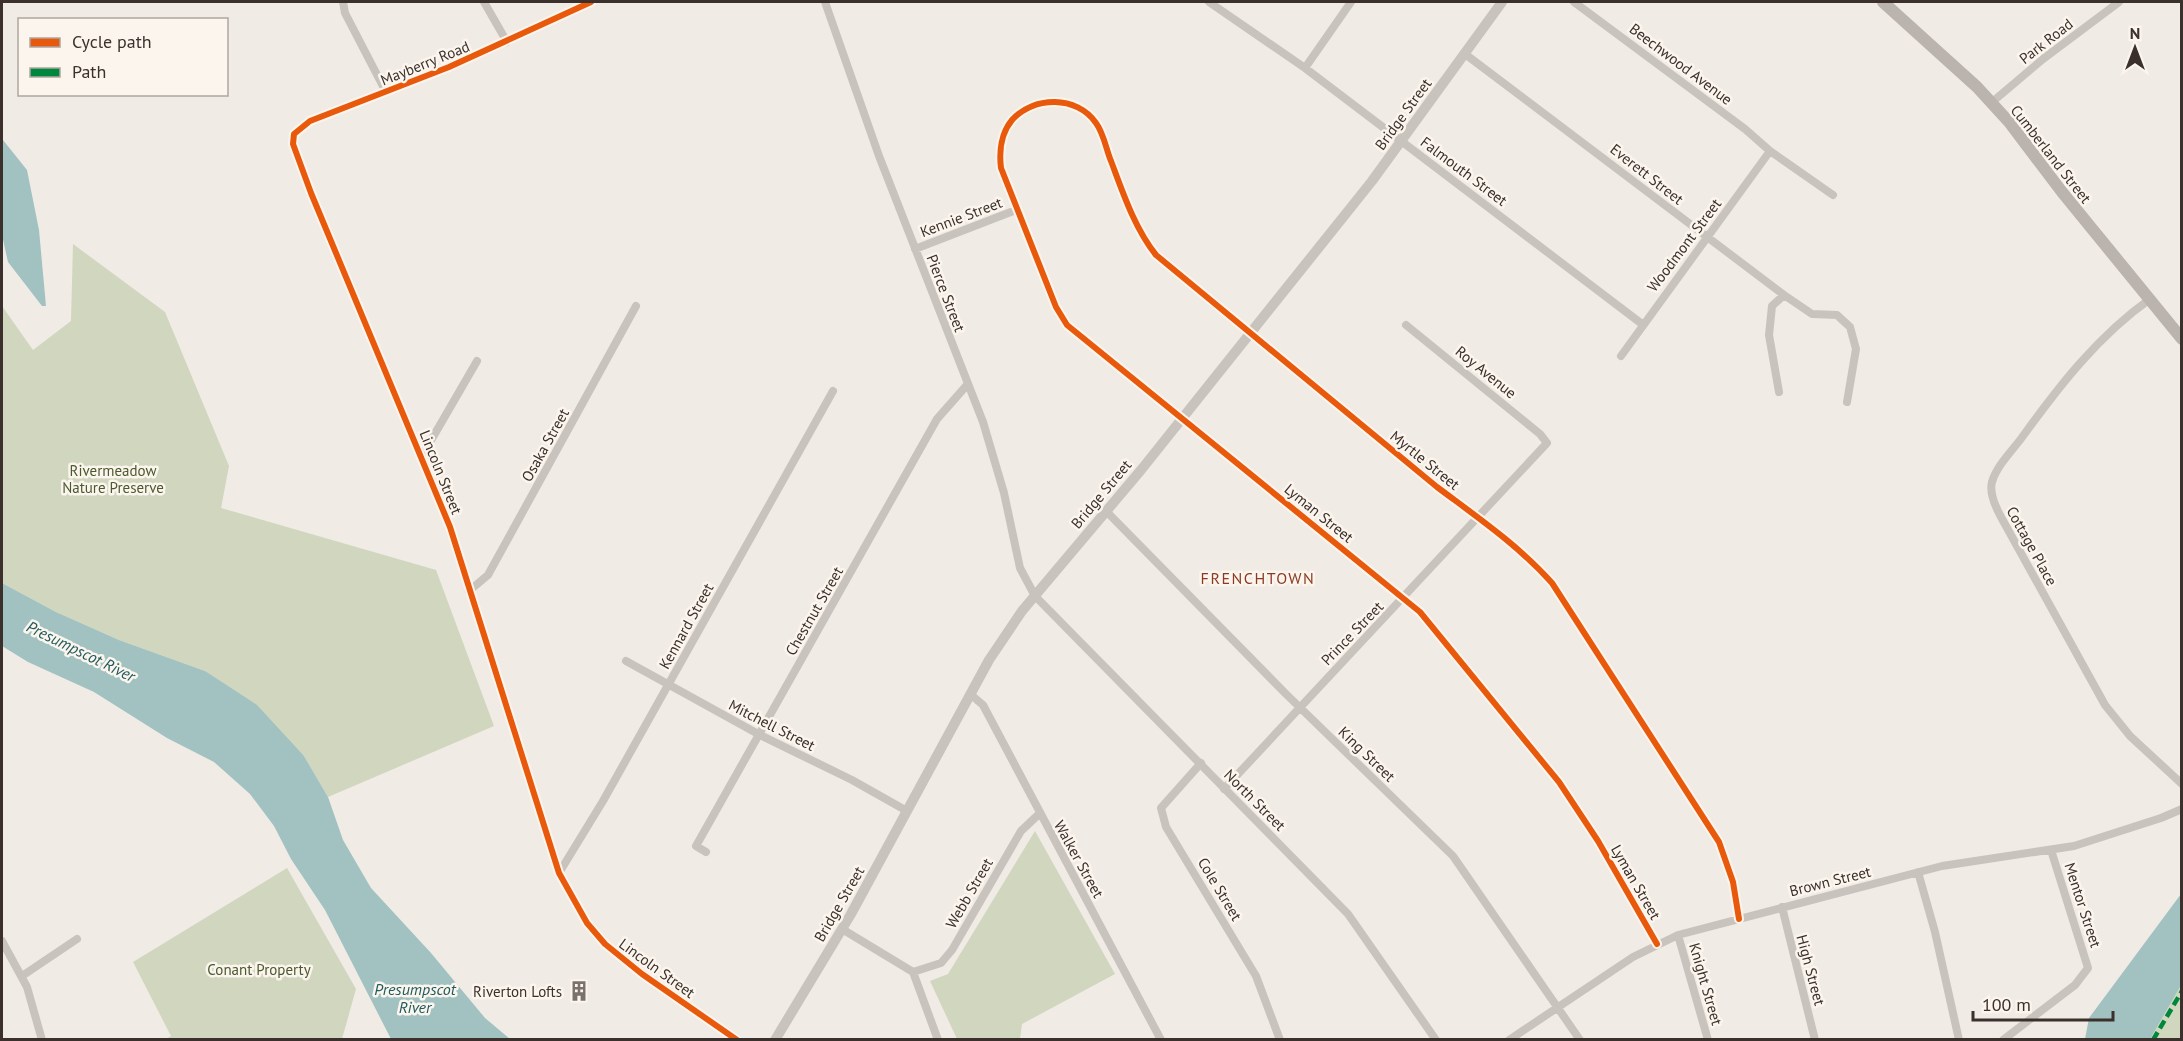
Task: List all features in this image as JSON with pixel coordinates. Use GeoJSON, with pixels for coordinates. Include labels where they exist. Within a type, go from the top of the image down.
{"type":"FeatureCollection","features":[{"type":"Feature","properties":{"kind":"main road","name":"Cumberland Street"},"geometry":{"type":"LineString","coordinates":[[1883,2],[1991,104],[2181,339]]}},
{"type":"Feature","properties":{"kind":"street"},"geometry":{"type":"LineString","coordinates":[[343,2],[345,13],[386,92]]}},
{"type":"Feature","properties":{"kind":"street"},"geometry":{"type":"LineString","coordinates":[[484,2],[507,42]]}},
{"type":"Feature","properties":{"kind":"street","name":"Mayberry Road"},"geometry":{"type":"LineString","coordinates":[[299,129],[310,121],[507,42],[591,2]]}},
{"type":"Feature","properties":{"kind":"street","name":"Pierce Street"},"geometry":{"type":"LineString","coordinates":[[825,2],[864,116],[996,464],[1020,568],[1035,596]]}},
{"type":"Feature","properties":{"kind":"street","name":"Falmouth Street"},"geometry":{"type":"LineString","coordinates":[[1209,2],[1220,5],[1305,68],[1642,324]]}},
{"type":"Feature","properties":{"kind":"street"},"geometry":{"type":"LineString","coordinates":[[1305,68],[1351,2]]}},
{"type":"Feature","properties":{"kind":"street","name":"Bridge Street"},"geometry":{"type":"LineString","coordinates":[[775,1040],[842,929],[989,660],[1035,596],[1250,334],[1402,141],[1502,2]]}},
{"type":"Feature","properties":{"kind":"street","name":"Beechwood Avenue"},"geometry":{"type":"LineString","coordinates":[[1574,2],[1745,129],[1770,152],[1833,195]]}},
{"type":"Feature","properties":{"kind":"street","name":"Park Road"},"geometry":{"type":"LineString","coordinates":[[1991,104],[2043,59],[2118,2]]}},
{"type":"Feature","properties":{"kind":"street","name":"Everett Street"},"geometry":{"type":"LineString","coordinates":[[1465,54],[1784,295],[1812,314],[1836,315],[1850,327],[1856,349],[1847,402]]}},
{"type":"Feature","properties":{"kind":"street","name":"Myrtle Street"},"geometry":{"type":"LineString","coordinates":[[1023,110],[1040,103],[1057,102],[1074,106],[1089,115],[1101,132],[1135,221],[1150,248],[1170,268],[1437,487],[1480,517],[1525,555],[1552,583],[1698,806],[1719,842],[1727,862],[1739,919]]}},
{"type":"Feature","properties":{"kind":"street","name":"Lyman Street"},"geometry":{"type":"LineString","coordinates":[[1023,110],[1009,124],[1001,145],[1001,168],[1056,307],[1067,325],[1405,597],[1542,758],[1598,841],[1658,944]]}},
{"type":"Feature","properties":{"kind":"street","name":"Lincoln Street"},"geometry":{"type":"LineString","coordinates":[[299,129],[294,134],[293,144],[299,164],[450,526],[559,873],[587,923],[605,944],[642,974],[737,1040]]}},
{"type":"Feature","properties":{"kind":"street","name":"Woodmont Street"},"geometry":{"type":"LineString","coordinates":[[1621,356],[1642,324],[1770,152]]}},
{"type":"Feature","properties":{"kind":"street","name":"Kennie Street"},"geometry":{"type":"LineString","coordinates":[[915,249],[1016,210]]}},
{"type":"Feature","properties":{"kind":"street"},"geometry":{"type":"LineString","coordinates":[[1779,392],[1769,335],[1772,306],[1784,295]]}},
{"type":"Feature","properties":{"kind":"street","name":"Cottage Place"},"geometry":{"type":"LineString","coordinates":[[2150,299],[2071,370],[2003,463],[1992,484],[1992,496],[2001,517],[2105,705],[2130,736],[2181,784]]}},
{"type":"Feature","properties":{"kind":"street","name":"Osaka Street"},"geometry":{"type":"LineString","coordinates":[[469,591],[489,575],[636,306]]}},
{"type":"Feature","properties":{"kind":"street","name":"Roy Avenue"},"geometry":{"type":"LineString","coordinates":[[1406,325],[1540,434],[1547,443]]}},
{"type":"Feature","properties":{"kind":"street"},"geometry":{"type":"LineString","coordinates":[[422,456],[477,361]]}},
{"type":"Feature","properties":{"kind":"street","name":"Chestnut Street"},"geometry":{"type":"LineString","coordinates":[[706,852],[696,846],[937,419],[967,385]]}},
{"type":"Feature","properties":{"kind":"street","name":"Kennard Street"},"geometry":{"type":"LineString","coordinates":[[559,873],[603,801],[832,391]]}},
{"type":"Feature","properties":{"kind":"street","name":"Prince Street"},"geometry":{"type":"LineString","coordinates":[[1224,789],[1547,443]]}},
{"type":"Feature","properties":{"kind":"street","name":"King Street"},"geometry":{"type":"LineString","coordinates":[[1106,511],[1453,856],[1559,1006],[1580,1040]]}},
{"type":"Feature","properties":{"kind":"street","name":"North Street"},"geometry":{"type":"LineString","coordinates":[[1035,596],[1348,914],[1436,1040]]}},
{"type":"Feature","properties":{"kind":"street","name":"Mitchell Street"},"geometry":{"type":"LineString","coordinates":[[626,661],[760,735],[852,780],[907,811]]}},
{"type":"Feature","properties":{"kind":"street","name":"Walker Street"},"geometry":{"type":"LineString","coordinates":[[970,694],[982,705],[1161,1040]]}},
{"type":"Feature","properties":{"kind":"street","name":"Cole Street"},"geometry":{"type":"LineString","coordinates":[[1201,763],[1161,808],[1163,816],[1176,844],[1256,976],[1280,1040]]}},
{"type":"Feature","properties":{"kind":"street","name":"Brown Street"},"geometry":{"type":"LineString","coordinates":[[1509,1040],[1633,957],[1678,935],[1918,872],[1984,858],[2051,850],[2097,839],[2181,808]]}},
{"type":"Feature","properties":{"kind":"street","name":"Webb Street"},"geometry":{"type":"LineString","coordinates":[[913,972],[941,963],[952,950],[1021,831],[1039,814]]}},
{"type":"Feature","properties":{"kind":"street","name":"Mentor Street"},"geometry":{"type":"LineString","coordinates":[[2003,1040],[2075,985],[2088,968],[2051,850]]}},
{"type":"Feature","properties":{"kind":"street"},"geometry":{"type":"LineString","coordinates":[[1918,872],[1935,932],[1959,1040]]}},
{"type":"Feature","properties":{"kind":"street","name":"High Street"},"geometry":{"type":"LineString","coordinates":[[1782,907],[1815,1040]]}},
{"type":"Feature","properties":{"kind":"street"},"geometry":{"type":"LineString","coordinates":[[842,929],[913,972],[938,1040]]}},
{"type":"Feature","properties":{"kind":"street","name":"Knight Street"},"geometry":{"type":"LineString","coordinates":[[1678,935],[1708,1040]]}},
{"type":"Feature","properties":{"kind":"street"},"geometry":{"type":"LineString","coordinates":[[22,976],[77,939]]}},
{"type":"Feature","properties":{"kind":"street"},"geometry":{"type":"LineString","coordinates":[[2,941],[22,976],[42,1040]]}},
{"type":"Feature","properties":{"kind":"green space","name":"Rivermeadow Nature Preserve"},"geometry":{"type":"Polygon","coordinates":[[[73,244],[165,312],[229,466],[221,508],[436,570],[494,726],[328,797],[304,756],[205,671],[119,640],[56,612],[2,583],[2,306],[33,350],[71,321],[73,244]]]}},
{"type":"Feature","properties":{"kind":"green space"},"geometry":{"type":"Polygon","coordinates":[[[1035,831],[1115,974],[1022,1024],[1020,1039],[957,1039],[930,981],[948,974],[1035,831]]]}},
{"type":"Feature","properties":{"kind":"green space","name":"Conant Property"},"geometry":{"type":"Polygon","coordinates":[[[287,868],[356,989],[342,1039],[166,1039],[171,1036],[133,962],[287,868]]]}},
{"type":"Feature","properties":{"kind":"green space"},"geometry":{"type":"Polygon","coordinates":[[[2181,976],[2181,1039],[2139,1040],[2181,976]]]}},
{"type":"Feature","properties":{"kind":"water"},"geometry":{"type":"Polygon","coordinates":[[[3,140],[27,170],[39,230],[46,306],[42,306],[8,262],[2,235],[3,140]]]}},
{"type":"Feature","properties":{"kind":"water","name":"Presumpscot River"},"geometry":{"type":"Polygon","coordinates":[[[2,583],[56,612],[119,640],[205,671],[257,705],[304,756],[328,797],[343,840],[371,888],[431,953],[485,1018],[510,1039],[391,1039],[325,910],[291,859],[274,826],[250,794],[214,762],[167,738],[94,692],[28,662],[2,646],[2,583]]]}},
{"type":"Feature","properties":{"kind":"water"},"geometry":{"type":"Polygon","coordinates":[[[2181,894],[2181,985],[2150,1039],[2085,1039],[2089,1018],[2181,894]]]}},
{"type":"Feature","properties":{"kind":"marked path"},"geometry":{"type":"LineString","coordinates":[[2153,1040],[2182,991]]}},
{"type":"Feature","properties":{"kind":"cycle path"},"geometry":{"type":"LineString","coordinates":[[591,2],[449,67],[310,121],[294,134],[293,144],[311,193],[450,527],[559,873],[587,923],[605,944],[642,974],[737,1040]]}},
{"type":"Feature","properties":{"kind":"cycle path"},"geometry":{"type":"LineString","coordinates":[[1657,944],[1598,841],[1559,782],[1420,612],[1067,325],[1056,307],[1001,168],[1003,137],[1008,125],[1021,112],[1031,106],[1055,102],[1067,103],[1088,114],[1101,132],[1130,210],[1156,255],[1437,487],[1511,544],[1552,583],[1719,842],[1733,882],[1739,919]]}},
{"type":"Feature","properties":{"kind":"place","name":"Riverton Lofts"},"geometry":{"type":"Point","coordinates":[579,991]}},
{"type":"Feature","properties":{"kind":"district","name":"FRENCHTOWN"},"geometry":{"type":"Point","coordinates":[1258,578]}}]}
